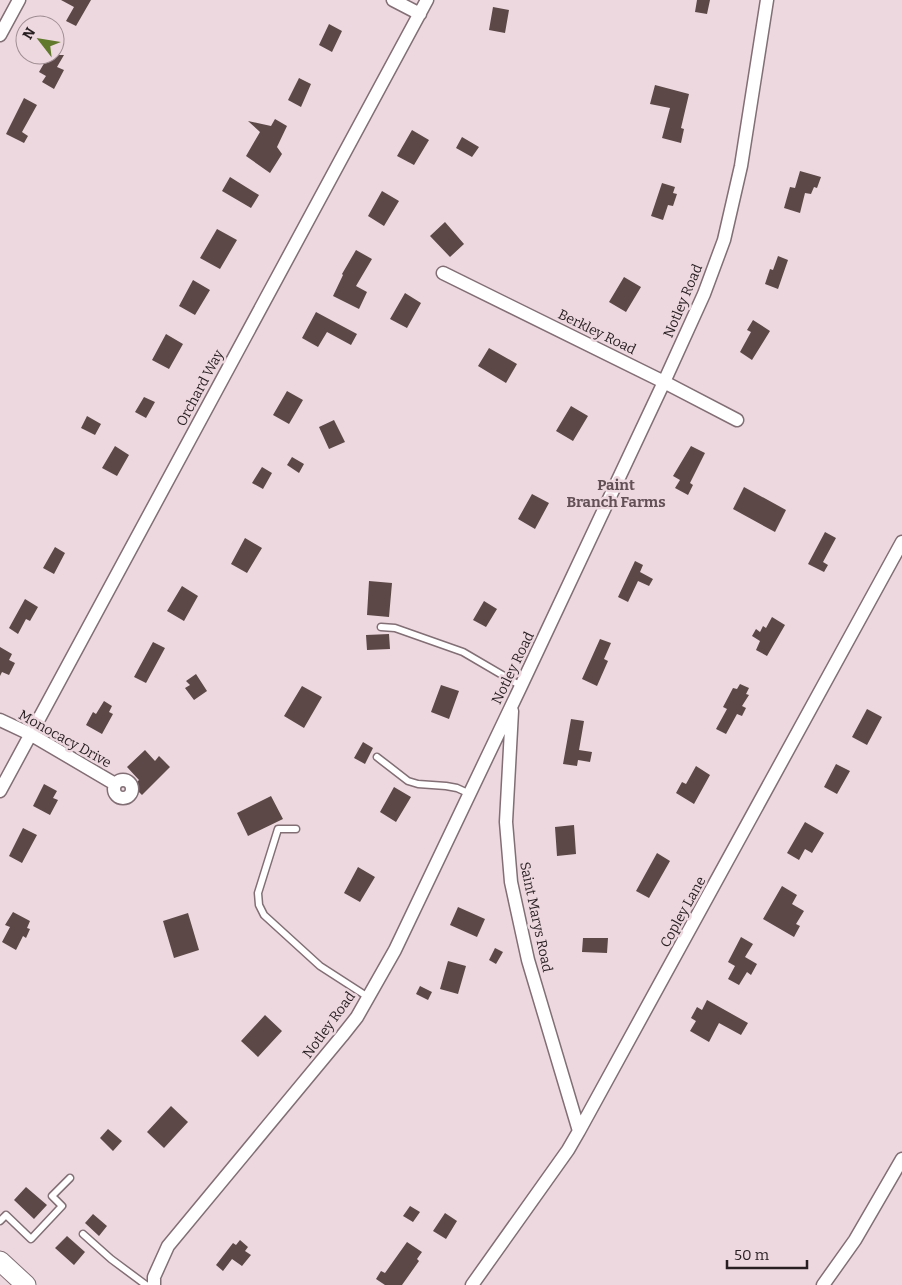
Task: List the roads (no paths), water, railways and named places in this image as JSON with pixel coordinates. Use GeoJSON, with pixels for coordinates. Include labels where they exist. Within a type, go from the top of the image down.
{"type":"FeatureCollection","features":[{"type":"Feature","properties":{"kind":"main road"},"geometry":{"type":"LineString","coordinates":[[0,1261],[26,1285]]}},
{"type":"Feature","properties":{"kind":"street"},"geometry":{"type":"LineString","coordinates":[[0,35],[19,0]]}},
{"type":"Feature","properties":{"kind":"street"},"geometry":{"type":"LineString","coordinates":[[393,0],[420,14]]}},
{"type":"Feature","properties":{"kind":"street","name":"Orchard Way"},"geometry":{"type":"LineString","coordinates":[[0,791],[427,0]]}},
{"type":"Feature","properties":{"kind":"street","name":"Notley Road"},"geometry":{"type":"LineString","coordinates":[[154,1285],[154,1277],[168,1246],[321,1064],[357,1016],[396,950],[522,686],[704,294],[724,240],[741,166],[767,0]]}},
{"type":"Feature","properties":{"kind":"street","name":"Berkley Road"},"geometry":{"type":"LineString","coordinates":[[443,273],[737,420]]}},
{"type":"Feature","properties":{"kind":"street","name":"Copley Lane"},"geometry":{"type":"LineString","coordinates":[[472,1285],[579,1132],[902,542]]}},
{"type":"Feature","properties":{"kind":"street","name":"Saint Marys Road"},"geometry":{"type":"LineString","coordinates":[[513,703],[506,822],[511,882],[528,960],[579,1132]]}},
{"type":"Feature","properties":{"kind":"street","name":"Monocacy Drive"},"geometry":{"type":"LineString","coordinates":[[0,720],[30,734],[115,784]]}},
{"type":"Feature","properties":{"kind":"street"},"geometry":{"type":"LineString","coordinates":[[824,1285],[855,1240],[902,1159]]}},
{"type":"Feature","properties":{"kind":"lane"},"geometry":{"type":"LineString","coordinates":[[381,626],[395,628],[463,652],[522,686]]}},
{"type":"Feature","properties":{"kind":"lane"},"geometry":{"type":"LineString","coordinates":[[377,757],[408,781],[418,784],[458,788],[470,794]]}},
{"type":"Feature","properties":{"kind":"lane"},"geometry":{"type":"LineString","coordinates":[[296,829],[278,829],[258,893],[259,905],[264,915],[320,966],[368,997]]}},
{"type":"Feature","properties":{"kind":"lane"},"geometry":{"type":"LineString","coordinates":[[0,1220],[6,1215],[31,1239],[62,1206],[52,1196],[70,1178]]}},
{"type":"Feature","properties":{"kind":"lane"},"geometry":{"type":"LineString","coordinates":[[84,1234],[111,1259],[146,1285]]}},
{"type":"Feature","properties":{"kind":"district","name":"Paint Branch Farms"},"geometry":{"type":"Point","coordinates":[616,494]}}]}
